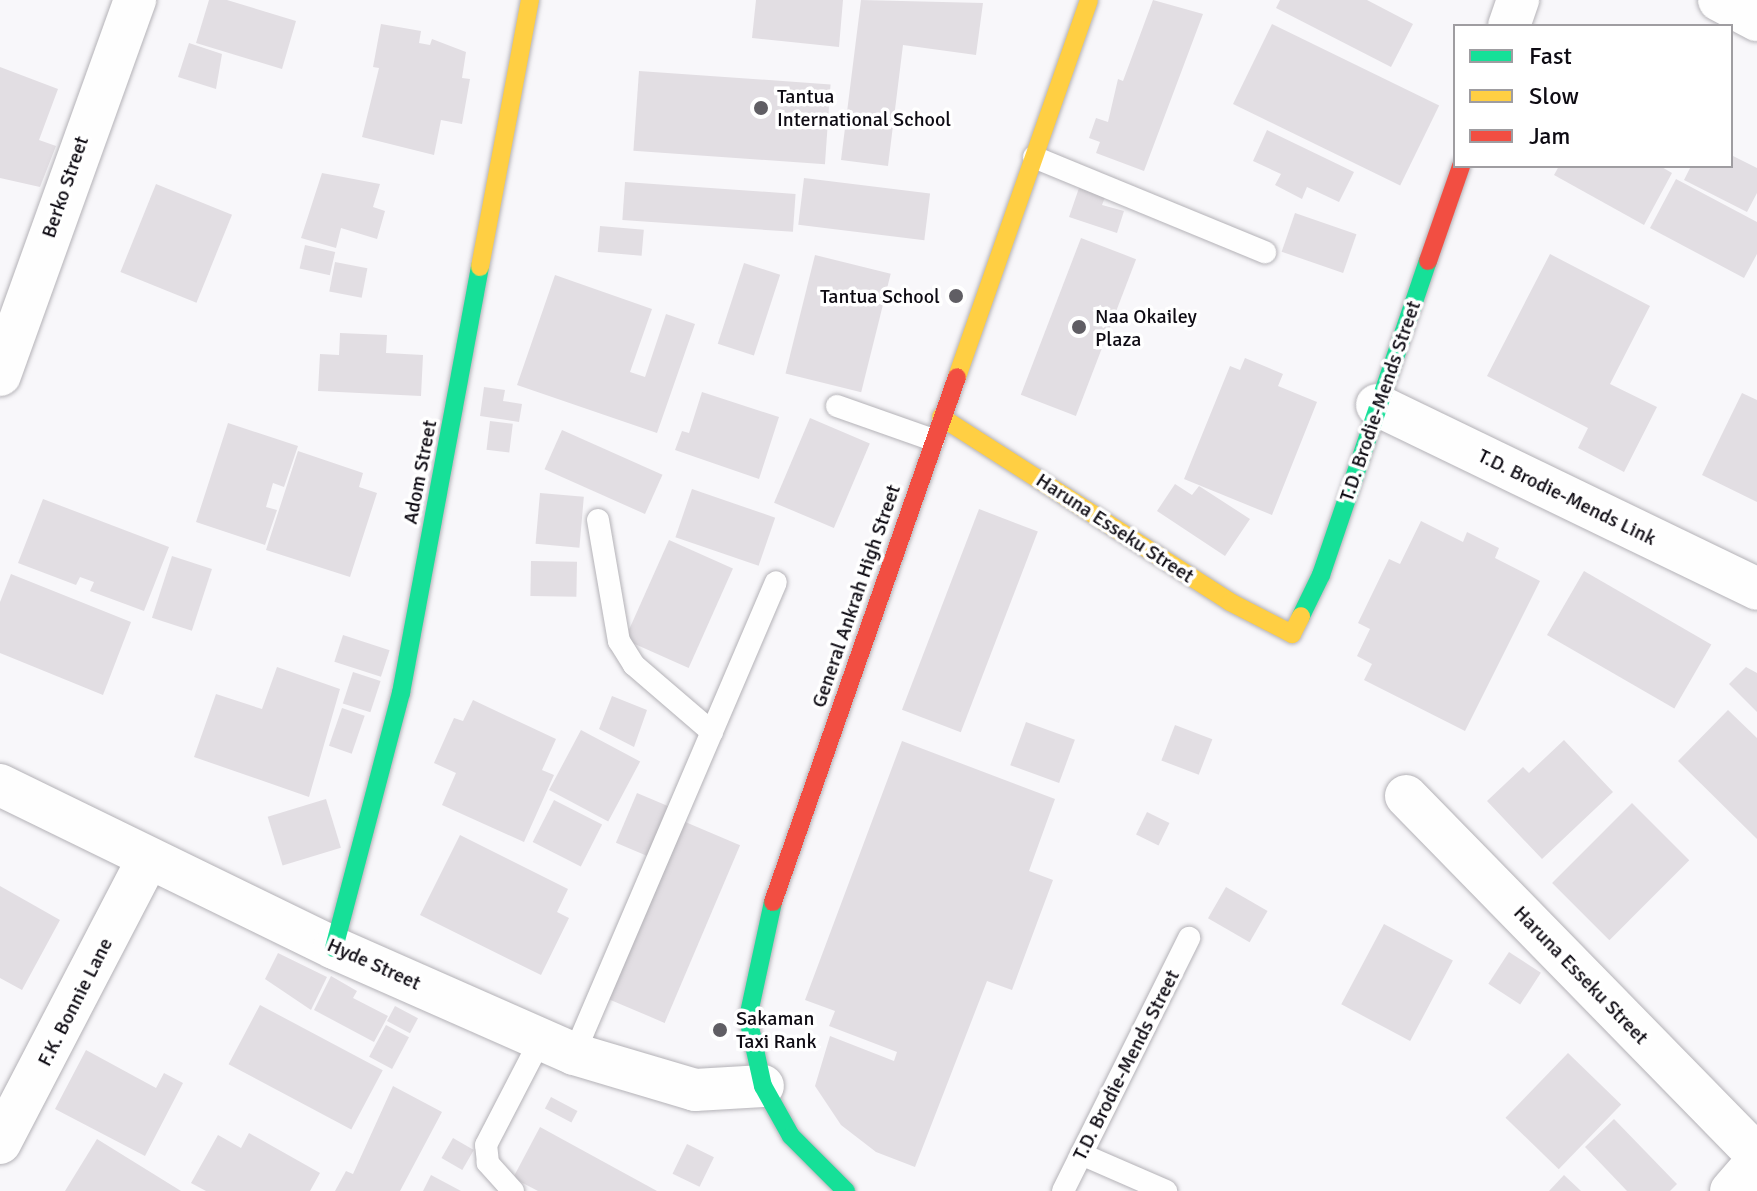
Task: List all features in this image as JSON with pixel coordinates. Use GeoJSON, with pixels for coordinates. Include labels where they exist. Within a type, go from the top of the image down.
{"type":"FeatureCollection","features":[{"type":"Feature","properties":{"kind":"street","name":"Berko Street"},"geometry":{"type":"LineString","coordinates":[[0,375],[135,0]]}},
{"type":"Feature","properties":{"kind":"street","name":"Adom Street"},"geometry":{"type":"LineString","coordinates":[[334,948],[401,693],[530,0]]}},
{"type":"Feature","properties":{"kind":"street","name":"General Ankrah High Street"},"geometry":{"type":"LineString","coordinates":[[846,1191],[791,1136],[763,1086],[748,1018],[763,930],[1089,0]]}},
{"type":"Feature","properties":{"kind":"street"},"geometry":{"type":"LineString","coordinates":[[1510,24],[1518,0]]}},
{"type":"Feature","properties":{"kind":"street"},"geometry":{"type":"LineString","coordinates":[[1719,0],[1757,20]]}},
{"type":"Feature","properties":{"kind":"street","name":"T.D. Brodie-Mends Street"},"geometry":{"type":"LineString","coordinates":[[1292,634],[1321,575],[1460,168]]}},
{"type":"Feature","properties":{"kind":"street","name":"T.D. Brodie-Mends Link"},"geometry":{"type":"LineString","coordinates":[[1377,405],[1757,589]]}},
{"type":"Feature","properties":{"kind":"street","name":"Haruna Esseku Street"},"geometry":{"type":"LineString","coordinates":[[941,417],[1230,602],[1292,634]]}},
{"type":"Feature","properties":{"kind":"street","name":"Hyde Street"},"geometry":{"type":"LineString","coordinates":[[0,785],[334,948],[558,1045],[695,1090],[763,1086]]}},
{"type":"Feature","properties":{"kind":"street","name":"Haruna Esseku Street"},"geometry":{"type":"LineString","coordinates":[[1406,796],[1750,1172]]}},
{"type":"Feature","properties":{"kind":"street","name":"F.K. Bonnie Lane"},"geometry":{"type":"LineString","coordinates":[[0,1143],[148,859]]}},
{"type":"Feature","properties":{"kind":"lane"},"geometry":{"type":"LineString","coordinates":[[1034,157],[1265,252]]}},
{"type":"Feature","properties":{"kind":"lane"},"geometry":{"type":"LineString","coordinates":[[837,406],[933,440]]}},
{"type":"Feature","properties":{"kind":"lane"},"geometry":{"type":"LineString","coordinates":[[598,520],[619,641],[634,665],[712,732]]}},
{"type":"Feature","properties":{"kind":"lane"},"geometry":{"type":"LineString","coordinates":[[513,1191],[488,1163],[486,1145],[558,1045],[712,732],[776,582]]}},
{"type":"Feature","properties":{"kind":"lane","name":"T.D. Brodie-Mends Street"},"geometry":{"type":"LineString","coordinates":[[1063,1191],[1189,938]]}},
{"type":"Feature","properties":{"kind":"lane"},"geometry":{"type":"LineString","coordinates":[[1081,1154],[1166,1191]]}},
{"type":"Feature","properties":{"kind":"building"},"geometry":{"type":"Polygon","coordinates":[[[209,0],[227,0],[296,21],[282,69],[196,43],[209,0]]]}},
{"type":"Feature","properties":{"kind":"building"},"geometry":{"type":"Polygon","coordinates":[[[756,0],[843,0],[839,47],[752,38],[756,0]]]}},
{"type":"Feature","properties":{"kind":"building"},"geometry":{"type":"Polygon","coordinates":[[[861,0],[983,3],[976,55],[903,45],[888,166],[841,160],[861,0]]]}},
{"type":"Feature","properties":{"kind":"building"},"geometry":{"type":"Polygon","coordinates":[[[1153,0],[1203,14],[1144,171],[1096,153],[1100,142],[1089,138],[1096,118],[1108,122],[1118,79],[1123,81],[1153,0]]]}},
{"type":"Feature","properties":{"kind":"building"},"geometry":{"type":"Polygon","coordinates":[[[1280,0],[1367,0],[1413,24],[1391,67],[1276,8],[1280,0]]]}},
{"type":"Feature","properties":{"kind":"building"},"geometry":{"type":"Polygon","coordinates":[[[381,24],[421,31],[419,43],[430,45],[432,39],[466,52],[462,78],[470,79],[462,124],[441,120],[434,155],[362,137],[379,68],[373,67],[381,24]]]}},
{"type":"Feature","properties":{"kind":"building"},"geometry":{"type":"Polygon","coordinates":[[[1272,24],[1439,106],[1400,186],[1233,104],[1272,24]]]}},
{"type":"Feature","properties":{"kind":"building"},"geometry":{"type":"Polygon","coordinates":[[[189,43],[222,54],[216,89],[178,77],[189,43]]]}},
{"type":"Feature","properties":{"kind":"building"},"geometry":{"type":"Polygon","coordinates":[[[0,67],[58,89],[39,140],[56,146],[40,187],[0,178],[0,67]]]}},
{"type":"Feature","properties":{"kind":"building"},"geometry":{"type":"Polygon","coordinates":[[[639,71],[831,84],[825,164],[633,151],[639,71]]]}},
{"type":"Feature","properties":{"kind":"building"},"geometry":{"type":"Polygon","coordinates":[[[1267,130],[1354,172],[1339,202],[1307,187],[1302,199],[1275,185],[1281,174],[1253,161],[1267,130]]]}},
{"type":"Feature","properties":{"kind":"building"},"geometry":{"type":"Polygon","coordinates":[[[1733,156],[1757,168],[1757,193],[1747,212],[1684,180],[1690,168],[1733,168],[1733,156]]]}},
{"type":"Feature","properties":{"kind":"building"},"geometry":{"type":"Polygon","coordinates":[[[1558,168],[1663,168],[1672,173],[1644,225],[1554,175],[1558,168]]]}},
{"type":"Feature","properties":{"kind":"building"},"geometry":{"type":"Polygon","coordinates":[[[322,173],[380,184],[373,207],[385,211],[377,239],[341,228],[336,248],[301,238],[322,173]]]}},
{"type":"Feature","properties":{"kind":"building"},"geometry":{"type":"Polygon","coordinates":[[[804,178],[930,193],[924,240],[798,225],[804,178]]]}},
{"type":"Feature","properties":{"kind":"building"},"geometry":{"type":"Polygon","coordinates":[[[1676,179],[1757,222],[1757,254],[1744,278],[1650,228],[1676,179]]]}},
{"type":"Feature","properties":{"kind":"building"},"geometry":{"type":"Polygon","coordinates":[[[625,182],[796,194],[793,232],[622,220],[625,182]]]}},
{"type":"Feature","properties":{"kind":"building"},"geometry":{"type":"Polygon","coordinates":[[[156,184],[232,215],[196,303],[120,272],[156,184]]]}},
{"type":"Feature","properties":{"kind":"building"},"geometry":{"type":"Polygon","coordinates":[[[1079,188],[1105,197],[1102,205],[1124,211],[1117,233],[1069,217],[1079,188]]]}},
{"type":"Feature","properties":{"kind":"building"},"geometry":{"type":"Polygon","coordinates":[[[1295,213],[1356,234],[1343,273],[1282,252],[1295,213]]]}},
{"type":"Feature","properties":{"kind":"building"},"geometry":{"type":"Polygon","coordinates":[[[600,226],[644,230],[642,256],[598,252],[600,226]]]}},
{"type":"Feature","properties":{"kind":"building","name":"Naa Okailey Plaza"},"geometry":{"type":"Polygon","coordinates":[[[1081,238],[1136,259],[1076,416],[1021,395],[1081,238]]]}},
{"type":"Feature","properties":{"kind":"building"},"geometry":{"type":"Polygon","coordinates":[[[305,245],[335,252],[330,275],[300,268],[305,245]]]}},
{"type":"Feature","properties":{"kind":"building"},"geometry":{"type":"Polygon","coordinates":[[[1550,254],[1650,306],[1610,384],[1657,407],[1624,472],[1578,448],[1588,428],[1487,376],[1550,254]]]}},
{"type":"Feature","properties":{"kind":"building"},"geometry":{"type":"Polygon","coordinates":[[[815,255],[891,274],[861,392],[785,373],[815,255]]]}},
{"type":"Feature","properties":{"kind":"building"},"geometry":{"type":"Polygon","coordinates":[[[335,262],[367,268],[362,298],[329,291],[335,262]]]}},
{"type":"Feature","properties":{"kind":"building"},"geometry":{"type":"Polygon","coordinates":[[[744,263],[780,275],[754,356],[718,344],[744,263]]]}},
{"type":"Feature","properties":{"kind":"building"},"geometry":{"type":"Polygon","coordinates":[[[555,275],[652,309],[630,372],[645,377],[666,314],[695,324],[657,433],[517,385],[555,275]]]}},
{"type":"Feature","properties":{"kind":"building"},"geometry":{"type":"Polygon","coordinates":[[[340,333],[387,335],[386,353],[423,355],[421,396],[318,391],[320,354],[339,355],[340,333]]]}},
{"type":"Feature","properties":{"kind":"building"},"geometry":{"type":"Polygon","coordinates":[[[1245,358],[1283,374],[1278,386],[1317,402],[1272,515],[1184,479],[1230,366],[1240,370],[1245,358]]]}},
{"type":"Feature","properties":{"kind":"building"},"geometry":{"type":"Polygon","coordinates":[[[484,387],[505,390],[503,401],[522,404],[519,422],[480,416],[484,387]]]}},
{"type":"Feature","properties":{"kind":"building"},"geometry":{"type":"Polygon","coordinates":[[[702,392],[779,417],[759,479],[675,450],[682,431],[689,433],[702,392]]]}},
{"type":"Feature","properties":{"kind":"building"},"geometry":{"type":"Polygon","coordinates":[[[1742,393],[1757,400],[1757,502],[1702,475],[1742,393]]]}},
{"type":"Feature","properties":{"kind":"building"},"geometry":{"type":"Polygon","coordinates":[[[810,418],[870,443],[834,528],[774,503],[810,418]]]}},
{"type":"Feature","properties":{"kind":"building"},"geometry":{"type":"Polygon","coordinates":[[[490,421],[513,424],[509,453],[486,450],[490,421]]]}},
{"type":"Feature","properties":{"kind":"building"},"geometry":{"type":"Polygon","coordinates":[[[228,423],[298,446],[284,487],[273,483],[266,507],[277,510],[265,545],[196,522],[228,423]]]}},
{"type":"Feature","properties":{"kind":"building"},"geometry":{"type":"Polygon","coordinates":[[[562,430],[662,475],[645,514],[545,469],[562,430]]]}},
{"type":"Feature","properties":{"kind":"building"},"geometry":{"type":"Polygon","coordinates":[[[298,451],[363,473],[359,487],[377,493],[350,577],[266,550],[298,451]]]}},
{"type":"Feature","properties":{"kind":"building"},"geometry":{"type":"Polygon","coordinates":[[[1175,484],[1192,495],[1199,486],[1250,519],[1225,556],[1157,511],[1175,484]]]}},
{"type":"Feature","properties":{"kind":"building"},"geometry":{"type":"Polygon","coordinates":[[[692,489],[775,518],[759,566],[675,537],[692,489]]]}},
{"type":"Feature","properties":{"kind":"building"},"geometry":{"type":"Polygon","coordinates":[[[540,493],[584,497],[579,548],[536,544],[540,493]]]}},
{"type":"Feature","properties":{"kind":"building"},"geometry":{"type":"Polygon","coordinates":[[[43,499],[169,547],[144,611],[90,591],[94,582],[80,577],[76,585],[18,563],[43,499]]]}},
{"type":"Feature","properties":{"kind":"building"},"geometry":{"type":"Polygon","coordinates":[[[979,509],[1038,532],[961,732],[902,710],[979,509]]]}},
{"type":"Feature","properties":{"kind":"building"},"geometry":{"type":"Polygon","coordinates":[[[1421,521],[1463,542],[1467,532],[1499,548],[1495,558],[1540,581],[1465,731],[1364,680],[1372,664],[1357,656],[1370,629],[1358,623],[1389,559],[1400,564],[1421,521]]]}},
{"type":"Feature","properties":{"kind":"building"},"geometry":{"type":"Polygon","coordinates":[[[669,540],[733,568],[689,668],[625,640],[669,540]]]}},
{"type":"Feature","properties":{"kind":"building"},"geometry":{"type":"Polygon","coordinates":[[[172,556],[212,569],[192,631],[152,618],[172,556]]]}},
{"type":"Feature","properties":{"kind":"building"},"geometry":{"type":"Polygon","coordinates":[[[531,561],[577,562],[576,597],[530,596],[531,561]]]}},
{"type":"Feature","properties":{"kind":"building"},"geometry":{"type":"Polygon","coordinates":[[[1584,571],[1711,644],[1674,709],[1547,635],[1584,571]]]}},
{"type":"Feature","properties":{"kind":"building"},"geometry":{"type":"Polygon","coordinates":[[[11,574],[131,622],[103,695],[0,653],[0,602],[11,574]]]}},
{"type":"Feature","properties":{"kind":"building"},"geometry":{"type":"Polygon","coordinates":[[[343,635],[390,650],[381,677],[334,662],[343,635]]]}},
{"type":"Feature","properties":{"kind":"building"},"geometry":{"type":"Polygon","coordinates":[[[277,667],[340,689],[309,797],[194,757],[216,694],[262,709],[277,667]]]}},
{"type":"Feature","properties":{"kind":"building"},"geometry":{"type":"Polygon","coordinates":[[[1746,667],[1757,673],[1757,712],[1729,684],[1746,667]]]}},
{"type":"Feature","properties":{"kind":"building"},"geometry":{"type":"Polygon","coordinates":[[[353,672],[381,681],[370,712],[343,703],[353,672]]]}},
{"type":"Feature","properties":{"kind":"building"},"geometry":{"type":"Polygon","coordinates":[[[612,696],[647,710],[634,747],[599,729],[612,696]]]}},
{"type":"Feature","properties":{"kind":"building"},"geometry":{"type":"Polygon","coordinates":[[[473,700],[556,739],[542,770],[554,775],[524,842],[442,805],[456,773],[434,763],[454,718],[463,721],[473,700]]]}},
{"type":"Feature","properties":{"kind":"building"},"geometry":{"type":"Polygon","coordinates":[[[342,708],[365,716],[352,754],[329,746],[342,708]]]}},
{"type":"Feature","properties":{"kind":"building"},"geometry":{"type":"Polygon","coordinates":[[[1728,710],[1757,738],[1757,839],[1678,761],[1728,710]]]}},
{"type":"Feature","properties":{"kind":"building"},"geometry":{"type":"Polygon","coordinates":[[[1026,722],[1075,740],[1059,783],[1010,765],[1026,722]]]}},
{"type":"Feature","properties":{"kind":"building"},"geometry":{"type":"Polygon","coordinates":[[[1175,725],[1212,739],[1199,775],[1161,760],[1175,725]]]}},
{"type":"Feature","properties":{"kind":"building"},"geometry":{"type":"Polygon","coordinates":[[[581,730],[640,761],[608,821],[549,790],[581,730]]]}},
{"type":"Feature","properties":{"kind":"building"},"geometry":{"type":"Polygon","coordinates":[[[1564,740],[1613,792],[1542,859],[1487,801],[1523,767],[1529,773],[1564,740]]]}},
{"type":"Feature","properties":{"kind":"building"},"geometry":{"type":"Polygon","coordinates":[[[902,741],[1055,799],[1029,871],[1053,880],[1012,990],[987,981],[915,1167],[876,1152],[841,1125],[815,1086],[830,1036],[894,1061],[897,1052],[829,1026],[835,1011],[805,1000],[902,741]]]}},
{"type":"Feature","properties":{"kind":"building"},"geometry":{"type":"Polygon","coordinates":[[[637,793],[672,808],[651,858],[616,843],[637,793]]]}},
{"type":"Feature","properties":{"kind":"building"},"geometry":{"type":"Polygon","coordinates":[[[326,799],[341,848],[283,866],[268,817],[326,799]]]}},
{"type":"Feature","properties":{"kind":"building"},"geometry":{"type":"Polygon","coordinates":[[[554,800],[602,825],[581,866],[533,842],[554,800]]]}},
{"type":"Feature","properties":{"kind":"building"},"geometry":{"type":"Polygon","coordinates":[[[1632,803],[1689,860],[1609,940],[1552,883],[1632,803]]]}},
{"type":"Feature","properties":{"kind":"building"},"geometry":{"type":"Polygon","coordinates":[[[1147,812],[1169,823],[1159,845],[1136,834],[1147,812]]]}},
{"type":"Feature","properties":{"kind":"building"},"geometry":{"type":"Polygon","coordinates":[[[683,821],[740,845],[665,1023],[608,999],[683,821]]]}},
{"type":"Feature","properties":{"kind":"building"},"geometry":{"type":"Polygon","coordinates":[[[460,835],[568,889],[557,912],[569,918],[541,975],[420,915],[460,835]]]}},
{"type":"Feature","properties":{"kind":"building"},"geometry":{"type":"Polygon","coordinates":[[[0,886],[60,920],[22,990],[0,978],[0,886]]]}},
{"type":"Feature","properties":{"kind":"building"},"geometry":{"type":"Polygon","coordinates":[[[1226,887],[1268,911],[1250,942],[1208,918],[1226,887]]]}},
{"type":"Feature","properties":{"kind":"building"},"geometry":{"type":"Polygon","coordinates":[[[1384,924],[1453,961],[1410,1041],[1341,1004],[1384,924]]]}},
{"type":"Feature","properties":{"kind":"building"},"geometry":{"type":"Polygon","coordinates":[[[1509,952],[1541,973],[1520,1005],[1488,984],[1509,952]]]}},
{"type":"Feature","properties":{"kind":"building"},"geometry":{"type":"Polygon","coordinates":[[[278,953],[327,977],[311,1010],[265,979],[278,953]]]}},
{"type":"Feature","properties":{"kind":"building"},"geometry":{"type":"Polygon","coordinates":[[[331,976],[357,991],[353,998],[388,1016],[374,1042],[314,1010],[331,976]]]}},
{"type":"Feature","properties":{"kind":"building"},"geometry":{"type":"Polygon","coordinates":[[[260,1005],[383,1070],[351,1129],[229,1064],[260,1005]]]}},
{"type":"Feature","properties":{"kind":"building"},"geometry":{"type":"Polygon","coordinates":[[[395,1006],[418,1018],[410,1033],[387,1021],[395,1006]]]}},
{"type":"Feature","properties":{"kind":"building"},"geometry":{"type":"Polygon","coordinates":[[[386,1025],[409,1037],[392,1069],[369,1057],[386,1025]]]}},
{"type":"Feature","properties":{"kind":"building"},"geometry":{"type":"Polygon","coordinates":[[[86,1050],[156,1088],[164,1073],[183,1083],[145,1156],[55,1109],[86,1050]]]}},
{"type":"Feature","properties":{"kind":"building"},"geometry":{"type":"Polygon","coordinates":[[[1568,1053],[1621,1104],[1559,1169],[1505,1118],[1568,1053]]]}},
{"type":"Feature","properties":{"kind":"building"},"geometry":{"type":"Polygon","coordinates":[[[393,1086],[442,1112],[400,1191],[335,1191],[346,1171],[353,1174],[393,1086]]]}},
{"type":"Feature","properties":{"kind":"building"},"geometry":{"type":"Polygon","coordinates":[[[551,1097],[577,1111],[571,1123],[545,1108],[551,1097]]]}},
{"type":"Feature","properties":{"kind":"building"},"geometry":{"type":"Polygon","coordinates":[[[1614,1119],[1677,1184],[1670,1191],[1627,1191],[1585,1147],[1614,1119]]]}},
{"type":"Feature","properties":{"kind":"building"},"geometry":{"type":"Polygon","coordinates":[[[540,1127],[657,1191],[538,1191],[513,1178],[540,1127]]]}},
{"type":"Feature","properties":{"kind":"building"},"geometry":{"type":"Polygon","coordinates":[[[249,1133],[320,1173],[310,1191],[206,1191],[191,1183],[218,1135],[241,1148],[249,1133]]]}},
{"type":"Feature","properties":{"kind":"building"},"geometry":{"type":"Polygon","coordinates":[[[453,1138],[474,1150],[462,1170],[441,1158],[453,1138]]]}},
{"type":"Feature","properties":{"kind":"building"},"geometry":{"type":"Polygon","coordinates":[[[97,1139],[181,1191],[65,1191],[97,1139]]]}},
{"type":"Feature","properties":{"kind":"building"},"geometry":{"type":"Polygon","coordinates":[[[687,1144],[714,1157],[699,1187],[673,1174],[687,1144]]]}},
{"type":"Feature","properties":{"kind":"building"},"geometry":{"type":"Polygon","coordinates":[[[431,1175],[461,1191],[423,1191],[431,1175]]]}},
{"type":"Feature","properties":{"kind":"building"},"geometry":{"type":"Polygon","coordinates":[[[1564,1175],[1581,1191],[1549,1191],[1564,1175]]]}},
{"type":"Feature","properties":{"kind":"traffic: fast"},"geometry":{"type":"LineString","coordinates":[[1301,616],[1321,575],[1428,261]]}},
{"type":"Feature","properties":{"kind":"traffic: fast"},"geometry":{"type":"LineString","coordinates":[[334,948],[401,693],[480,267]]}},
{"type":"Feature","properties":{"kind":"traffic: fast"},"geometry":{"type":"LineString","coordinates":[[773,902],[748,1018],[763,1086],[791,1136],[846,1191]]}},
{"type":"Feature","properties":{"kind":"traffic: slow"},"geometry":{"type":"LineString","coordinates":[[480,267],[530,0]]}},
{"type":"Feature","properties":{"kind":"traffic: slow"},"geometry":{"type":"LineString","coordinates":[[957,377],[1089,0]]}},
{"type":"Feature","properties":{"kind":"traffic: slow"},"geometry":{"type":"LineString","coordinates":[[941,417],[1230,602],[1292,634],[1301,616]]}},
{"type":"Feature","properties":{"kind":"traffic: jam"},"geometry":{"type":"LineString","coordinates":[[1428,261],[1460,168]]}},
{"type":"Feature","properties":{"kind":"traffic: jam"},"geometry":{"type":"LineString","coordinates":[[773,902],[957,377]]}},
{"type":"Feature","properties":{"kind":"place","name":"Tantua International School"},"geometry":{"type":"Point","coordinates":[761,108]}},
{"type":"Feature","properties":{"kind":"place","name":"Tantua School"},"geometry":{"type":"Point","coordinates":[956,296]}},
{"type":"Feature","properties":{"kind":"place","name":"Naa Okailey Plaza"},"geometry":{"type":"Point","coordinates":[1079,327]}},
{"type":"Feature","properties":{"kind":"place","name":"Sakaman Taxi Rank"},"geometry":{"type":"Point","coordinates":[720,1030]}}]}
